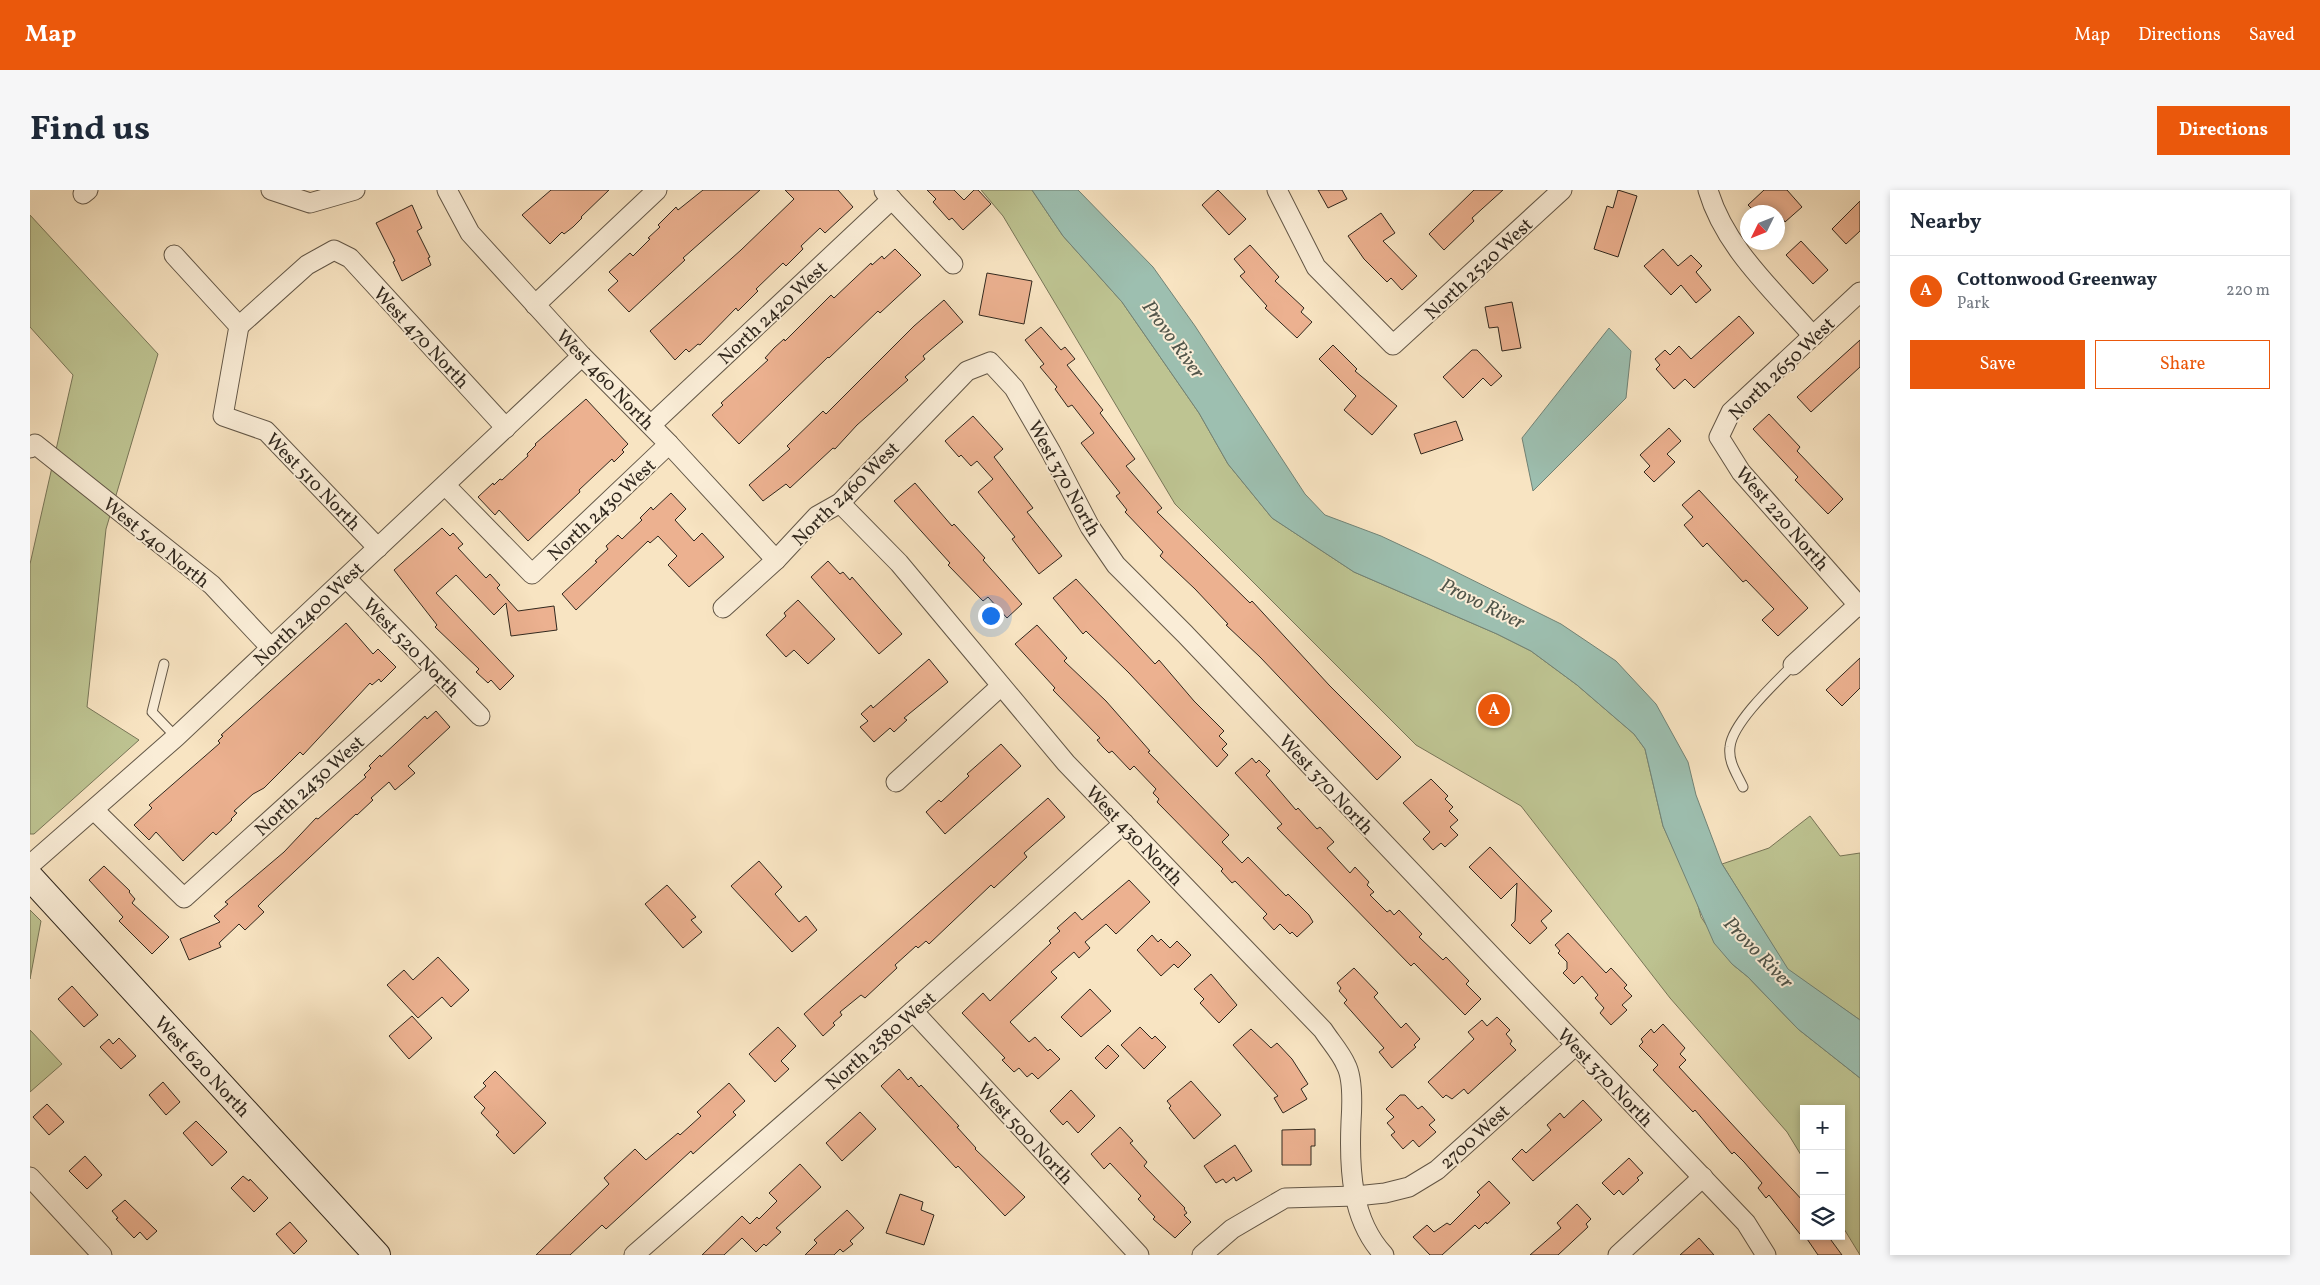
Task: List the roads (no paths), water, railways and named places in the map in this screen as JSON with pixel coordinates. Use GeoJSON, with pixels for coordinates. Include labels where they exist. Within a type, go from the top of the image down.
{"type":"FeatureCollection","features":[{"type":"Feature","properties":{"kind":"street"},"geometry":{"type":"LineString","coordinates":[[276,192],[310,203],[355,190]]}},
{"type":"Feature","properties":{"kind":"street","name":"West 460 North"},"geometry":{"type":"LineString","coordinates":[[447,190],[470,233],[582,356],[651,425],[776,560]]}},
{"type":"Feature","properties":{"kind":"street"},"geometry":{"type":"LineString","coordinates":[[535,305],[656,190]]}},
{"type":"Feature","properties":{"kind":"street","name":"North 2520 West"},"geometry":{"type":"LineString","coordinates":[[1277,190],[1316,267],[1394,346],[1562,190]]}},
{"type":"Feature","properties":{"kind":"street"},"geometry":{"type":"LineString","coordinates":[[1708,190],[1720,224],[1747,262],[1813,336]]}},
{"type":"Feature","properties":{"kind":"street"},"geometry":{"type":"LineString","coordinates":[[888,195],[953,264]]}},
{"type":"Feature","properties":{"kind":"street","name":"North 2420 West"},"geometry":{"type":"LineString","coordinates":[[651,425],[888,195]]}},
{"type":"Feature","properties":{"kind":"street","name":"West 470 North"},"geometry":{"type":"LineString","coordinates":[[239,326],[308,265],[334,250],[350,258],[506,428]]}},
{"type":"Feature","properties":{"kind":"street"},"geometry":{"type":"LineString","coordinates":[[174,255],[239,326]]}},
{"type":"Feature","properties":{"kind":"street","name":"North 2650 West"},"geometry":{"type":"LineString","coordinates":[[1724,424],[1731,412],[1860,292]]}},
{"type":"Feature","properties":{"kind":"street","name":"West 510 North"},"geometry":{"type":"LineString","coordinates":[[239,326],[223,416],[266,431],[378,548]]}},
{"type":"Feature","properties":{"kind":"street","name":"North 2400 West"},"geometry":{"type":"LineString","coordinates":[[30,865],[176,737],[582,356]]}},
{"type":"Feature","properties":{"kind":"street","name":"North 2460 West"},"geometry":{"type":"LineString","coordinates":[[723,608],[776,560],[817,516],[840,503],[967,371],[990,362]]}},
{"type":"Feature","properties":{"kind":"street","name":"West 370 North"},"geometry":{"type":"LineString","coordinates":[[990,362],[1014,388],[1051,452],[1090,527],[1116,565],[1185,634],[1703,1177],[1746,1223],[1766,1255]]}},
{"type":"Feature","properties":{"kind":"street","name":"West 220 North"},"geometry":{"type":"LineString","coordinates":[[1724,424],[1719,437],[1741,472],[1859,606]]}},
{"type":"Feature","properties":{"kind":"street","name":"North 2430 West"},"geometry":{"type":"LineString","coordinates":[[445,485],[532,574],[669,444]]}},
{"type":"Feature","properties":{"kind":"street","name":"West 540 North"},"geometry":{"type":"LineString","coordinates":[[32,446],[212,585],[271,648]]}},
{"type":"Feature","properties":{"kind":"street","name":"West 430 North"},"geometry":{"type":"LineString","coordinates":[[840,503],[899,563],[1066,763],[1323,1030],[1347,1066],[1352,1103],[1351,1172],[1356,1196]]}},
{"type":"Feature","properties":{"kind":"street","name":"West 520 North"},"geometry":{"type":"LineString","coordinates":[[346,578],[434,672],[480,716]]}},
{"type":"Feature","properties":{"kind":"street"},"geometry":{"type":"LineString","coordinates":[[1793,664],[1859,606]]}},
{"type":"Feature","properties":{"kind":"street","name":"North 2430 West"},"geometry":{"type":"LineString","coordinates":[[94,810],[184,898],[434,672]]}},
{"type":"Feature","properties":{"kind":"street"},"geometry":{"type":"LineString","coordinates":[[896,782],[1002,686]]}},
{"type":"Feature","properties":{"kind":"street","name":"North 2580 West"},"geometry":{"type":"LineString","coordinates":[[634,1255],[1124,823]]}},
{"type":"Feature","properties":{"kind":"street","name":"West 620 North"},"geometry":{"type":"LineString","coordinates":[[30,877],[377,1255]]}},
{"type":"Feature","properties":{"kind":"street","name":"West 500 North"},"geometry":{"type":"LineString","coordinates":[[913,1011],[1139,1255]]}},
{"type":"Feature","properties":{"kind":"street","name":"2700 West"},"geometry":{"type":"LineString","coordinates":[[1202,1255],[1232,1228],[1285,1198],[1356,1196],[1385,1193],[1409,1187],[1437,1170],[1576,1045]]}},
{"type":"Feature","properties":{"kind":"street"},"geometry":{"type":"LineString","coordinates":[[30,1177],[102,1255]]}},
{"type":"Feature","properties":{"kind":"street"},"geometry":{"type":"LineString","coordinates":[[1618,1255],[1703,1177]]}},
{"type":"Feature","properties":{"kind":"street"},"geometry":{"type":"LineString","coordinates":[[1356,1196],[1363,1225],[1372,1242],[1384,1255]]}},
{"type":"Feature","properties":{"kind":"lane"},"geometry":{"type":"LineString","coordinates":[[164,664],[152,712],[176,737]]}},
{"type":"Feature","properties":{"kind":"lane"},"geometry":{"type":"LineString","coordinates":[[1743,787],[1730,762],[1730,745],[1738,728],[1758,700],[1793,664]]}},
{"type":"Feature","properties":{"kind":"water","name":"Provo River"},"geometry":{"type":"Polygon","coordinates":[[[1032,190],[1078,190],[1153,267],[1195,326],[1305,494],[1325,515],[1381,536],[1561,624],[1616,661],[1656,704],[1688,762],[1696,795],[1722,864],[1788,969],[1860,1020],[1860,1078],[1798,1029],[1748,977],[1732,964],[1714,943],[1663,826],[1645,749],[1634,734],[1577,685],[1531,651],[1497,634],[1354,572],[1272,518],[1228,464],[1199,413],[1122,302],[1063,236],[1032,190]]]}},
{"type":"Feature","properties":{"kind":"water"},"geometry":{"type":"Polygon","coordinates":[[[1609,328],[1631,351],[1626,398],[1533,491],[1522,438],[1609,328]]]}},
{"type":"Feature","properties":{"kind":"place","name":"Cottonwood Greenway"},"geometry":{"type":"Point","coordinates":[1494,710]}}]}
